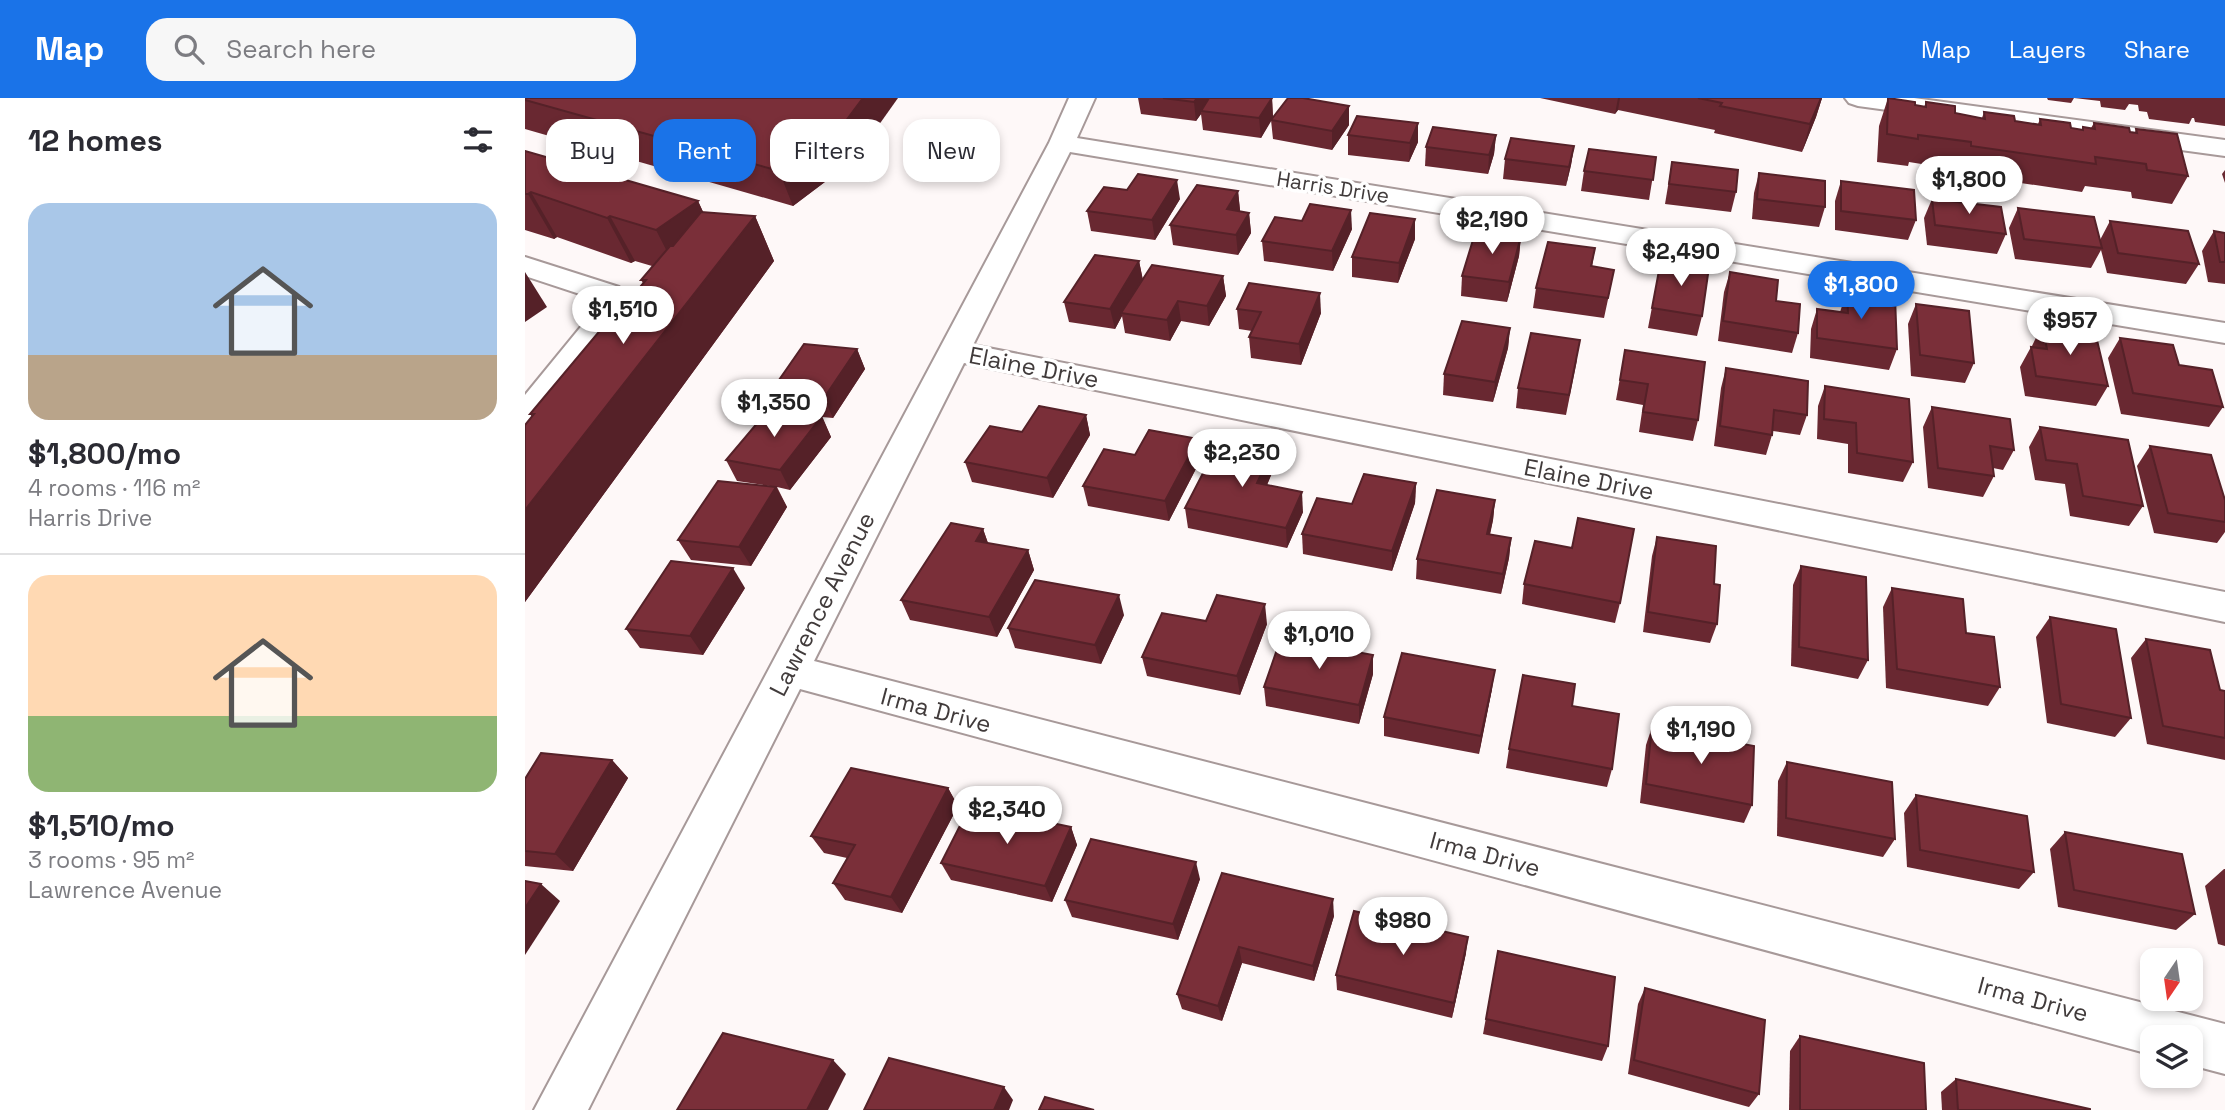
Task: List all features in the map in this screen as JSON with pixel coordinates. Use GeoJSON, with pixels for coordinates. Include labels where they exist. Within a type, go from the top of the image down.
{"type":"FeatureCollection","features":[{"type":"Feature","properties":{"kind":"street","name":"Lawrence Avenue"},"geometry":{"type":"LineString","coordinates":[[560,1110],[1062,143],[1082,98]]}},
{"type":"Feature","properties":{"kind":"street"},"geometry":{"type":"LineString","coordinates":[[1858,98],[2225,148]]}},
{"type":"Feature","properties":{"kind":"street","name":"Harris Drive"},"geometry":{"type":"LineString","coordinates":[[1062,143],[2225,333]]}},
{"type":"Feature","properties":{"kind":"street"},"geometry":{"type":"LineString","coordinates":[[525,267],[608,293],[613,308],[525,417]]}},
{"type":"Feature","properties":{"kind":"street","name":"Elaine Drive"},"geometry":{"type":"LineString","coordinates":[[954,351],[2225,607]]}},
{"type":"Feature","properties":{"kind":"street","name":"Irma Drive"},"geometry":{"type":"LineString","coordinates":[[788,670],[2140,1027]]}},
{"type":"Feature","properties":{"kind":"street"},"geometry":{"type":"LineString","coordinates":[[2203,1043],[2225,1049]]}},
{"type":"Feature","properties":{"kind":"building"},"geometry":{"type":"Polygon","coordinates":[[[863,98],[847,119],[770,119],[770,168],[756,165],[756,119],[653,119],[653,136],[639,132],[639,119],[593,119],[525,100],[863,98]]]}},
{"type":"Feature","properties":{"kind":"building"},"geometry":{"type":"Polygon","coordinates":[[[1163,98],[1197,98],[1194,102],[1163,98]]]}},
{"type":"Feature","properties":{"kind":"building"},"geometry":{"type":"Polygon","coordinates":[[[1209,98],[1272,98],[1259,118],[1201,111],[1209,98]]]}},
{"type":"Feature","properties":{"kind":"building"},"geometry":{"type":"Polygon","coordinates":[[[1288,98],[1349,106],[1332,131],[1271,120],[1288,98]]]}},
{"type":"Feature","properties":{"kind":"building"},"geometry":{"type":"Polygon","coordinates":[[[1698,98],[1821,98],[1810,124],[1720,106],[1722,103],[1698,98]]]}},
{"type":"Feature","properties":{"kind":"building"},"geometry":{"type":"Polygon","coordinates":[[[1888,98],[1915,102],[1915,105],[1926,107],[1926,102],[1955,106],[1955,113],[1985,119],[1984,112],[2014,116],[2015,121],[2041,125],[2040,119],[2070,123],[2071,128],[2083,130],[2083,127],[2095,129],[2094,123],[2129,128],[2130,132],[2137,133],[2136,129],[2177,134],[2188,176],[2147,170],[2146,164],[2095,157],[2096,164],[1971,146],[1971,142],[1887,134],[1888,98]]]}},
{"type":"Feature","properties":{"kind":"building"},"geometry":{"type":"Polygon","coordinates":[[[1357,116],[1418,123],[1410,143],[1348,135],[1357,116]]]}},
{"type":"Feature","properties":{"kind":"building"},"geometry":{"type":"Polygon","coordinates":[[[1433,127],[1496,135],[1489,155],[1426,147],[1433,127]]]}},
{"type":"Feature","properties":{"kind":"building"},"geometry":{"type":"Polygon","coordinates":[[[1511,138],[1574,146],[1569,167],[1505,159],[1511,138]]]}},
{"type":"Feature","properties":{"kind":"building"},"geometry":{"type":"Polygon","coordinates":[[[1589,149],[1656,157],[1653,180],[1584,171],[1589,149]]]}},
{"type":"Feature","properties":{"kind":"building"},"geometry":{"type":"Polygon","coordinates":[[[525,151],[546,157],[546,182],[632,182],[698,201],[656,230],[610,216],[607,218],[531,192],[525,194],[525,151]]]}},
{"type":"Feature","properties":{"kind":"building"},"geometry":{"type":"Polygon","coordinates":[[[1672,162],[1738,170],[1736,192],[1669,184],[1672,162]]]}},
{"type":"Feature","properties":{"kind":"building"},"geometry":{"type":"Polygon","coordinates":[[[1759,173],[1825,181],[1825,207],[1757,199],[1759,173]]]}},
{"type":"Feature","properties":{"kind":"building"},"geometry":{"type":"Polygon","coordinates":[[[1138,174],[1177,180],[1152,220],[1087,211],[1104,187],[1127,190],[1138,174]]]}},
{"type":"Feature","properties":{"kind":"building"},"geometry":{"type":"Polygon","coordinates":[[[1841,181],[1914,190],[1916,220],[1841,211],[1841,181]]]}},
{"type":"Feature","properties":{"kind":"building"},"geometry":{"type":"Polygon","coordinates":[[[1197,185],[1238,191],[1227,209],[1249,213],[1236,235],[1170,225],[1197,185]]]}},
{"type":"Feature","properties":{"kind":"building"},"geometry":{"type":"Polygon","coordinates":[[[1932,199],[2001,207],[2006,234],[1935,225],[1932,199]]]}},
{"type":"Feature","properties":{"kind":"building"},"geometry":{"type":"Polygon","coordinates":[[[1310,204],[1351,210],[1332,251],[1262,241],[1275,217],[1302,221],[1310,204]]]}},
{"type":"Feature","properties":{"kind":"building"},"geometry":{"type":"Polygon","coordinates":[[[2018,208],[2094,217],[2102,248],[2024,239],[2018,208]]]}},
{"type":"Feature","properties":{"kind":"building"},"geometry":{"type":"Polygon","coordinates":[[[701,212],[755,216],[525,510],[525,425],[534,414],[530,414],[613,315],[617,315],[646,280],[641,280],[701,212]]]}},
{"type":"Feature","properties":{"kind":"building"},"geometry":{"type":"Polygon","coordinates":[[[1370,213],[1415,219],[1399,263],[1352,257],[1370,213]]]}},
{"type":"Feature","properties":{"kind":"building"},"geometry":{"type":"Polygon","coordinates":[[[2110,221],[2188,231],[2199,264],[2118,253],[2110,221]]]}},
{"type":"Feature","properties":{"kind":"building"},"geometry":{"type":"Polygon","coordinates":[[[1476,230],[1521,236],[1509,282],[1462,276],[1476,230]]]}},
{"type":"Feature","properties":{"kind":"building"},"geometry":{"type":"Polygon","coordinates":[[[2214,231],[2225,233],[2225,262],[2220,262],[2214,231]]]}},
{"type":"Feature","properties":{"kind":"building"},"geometry":{"type":"Polygon","coordinates":[[[1548,242],[1595,248],[1591,266],[1614,270],[1608,298],[1536,288],[1548,242]]]}},
{"type":"Feature","properties":{"kind":"building"},"geometry":{"type":"Polygon","coordinates":[[[1095,255],[1139,261],[1110,309],[1064,302],[1095,255]]]}},
{"type":"Feature","properties":{"kind":"building"},"geometry":{"type":"Polygon","coordinates":[[[1661,260],[1709,267],[1702,316],[1652,308],[1661,260]]]}},
{"type":"Feature","properties":{"kind":"building"},"geometry":{"type":"Polygon","coordinates":[[[1152,265],[1223,276],[1207,306],[1178,301],[1167,320],[1121,313],[1152,265]]]}},
{"type":"Feature","properties":{"kind":"building"},"geometry":{"type":"Polygon","coordinates":[[[1730,272],[1778,280],[1776,301],[1800,304],[1798,333],[1723,321],[1730,272]]]}},
{"type":"Feature","properties":{"kind":"building"},"geometry":{"type":"Polygon","coordinates":[[[1249,283],[1320,293],[1299,344],[1249,337],[1261,312],[1237,309],[1249,283]]]}},
{"type":"Feature","properties":{"kind":"building"},"geometry":{"type":"Polygon","coordinates":[[[1847,291],[1895,297],[1897,349],[1817,338],[1817,309],[1848,313],[1847,291]]]}},
{"type":"Feature","properties":{"kind":"building"},"geometry":{"type":"Polygon","coordinates":[[[1916,304],[1969,311],[1974,363],[1920,355],[1916,304]]]}},
{"type":"Feature","properties":{"kind":"building"},"geometry":{"type":"Polygon","coordinates":[[[1462,321],[1510,328],[1495,382],[1444,374],[1462,321]]]}},
{"type":"Feature","properties":{"kind":"building"},"geometry":{"type":"Polygon","coordinates":[[[2042,325],[2095,332],[2108,386],[2036,376],[2031,347],[2047,349],[2042,325]]]}},
{"type":"Feature","properties":{"kind":"building"},"geometry":{"type":"Polygon","coordinates":[[[1531,333],[1580,340],[1569,395],[1518,388],[1531,333]]]}},
{"type":"Feature","properties":{"kind":"building"},"geometry":{"type":"Polygon","coordinates":[[[2120,338],[2173,345],[2179,365],[2212,370],[2223,407],[2133,393],[2120,338]]]}},
{"type":"Feature","properties":{"kind":"building"},"geometry":{"type":"Polygon","coordinates":[[[804,344],[857,349],[824,398],[770,393],[804,344]]]}},
{"type":"Feature","properties":{"kind":"building"},"geometry":{"type":"Polygon","coordinates":[[[1625,350],[1705,362],[1698,420],[1643,412],[1648,384],[1620,380],[1625,350]]]}},
{"type":"Feature","properties":{"kind":"building"},"geometry":{"type":"Polygon","coordinates":[[[1726,368],[1808,381],[1807,415],[1774,410],[1772,435],[1720,426],[1726,368]]]}},
{"type":"Feature","properties":{"kind":"building"},"geometry":{"type":"Polygon","coordinates":[[[1825,386],[1909,399],[1913,462],[1857,453],[1856,423],[1824,419],[1825,386]]]}},
{"type":"Feature","properties":{"kind":"building"},"geometry":{"type":"Polygon","coordinates":[[[1039,406],[1086,415],[1047,478],[965,462],[990,426],[1022,432],[1039,406]]]}},
{"type":"Feature","properties":{"kind":"building"},"geometry":{"type":"Polygon","coordinates":[[[1932,407],[2010,419],[2014,450],[1990,446],[1994,476],[1938,468],[1932,407]]]}},
{"type":"Feature","properties":{"kind":"building"},"geometry":{"type":"Polygon","coordinates":[[[770,408],[822,416],[780,470],[726,460],[770,408]]]}},
{"type":"Feature","properties":{"kind":"building"},"geometry":{"type":"Polygon","coordinates":[[[2040,427],[2128,440],[2143,506],[2083,496],[2077,464],[2046,460],[2040,427]]]}},
{"type":"Feature","properties":{"kind":"building"},"geometry":{"type":"Polygon","coordinates":[[[1149,430],[1198,439],[1165,501],[1083,486],[1104,449],[1135,455],[1149,430]]]}},
{"type":"Feature","properties":{"kind":"building"},"geometry":{"type":"Polygon","coordinates":[[[1218,444],[1271,453],[1257,483],[1302,492],[1286,528],[1185,508],[1218,444]]]}},
{"type":"Feature","properties":{"kind":"building"},"geometry":{"type":"Polygon","coordinates":[[[2150,446],[2211,455],[2225,500],[2225,522],[2168,513],[2150,446]]]}},
{"type":"Feature","properties":{"kind":"building"},"geometry":{"type":"Polygon","coordinates":[[[1364,474],[1416,483],[1392,551],[1302,534],[1317,498],[1352,504],[1364,474]]]}},
{"type":"Feature","properties":{"kind":"building"},"geometry":{"type":"Polygon","coordinates":[[[718,481],[776,487],[739,547],[678,540],[718,481]]]}},
{"type":"Feature","properties":{"kind":"building"},"geometry":{"type":"Polygon","coordinates":[[[1437,490],[1495,500],[1487,534],[1511,538],[1503,574],[1417,559],[1437,490]]]}},
{"type":"Feature","properties":{"kind":"building"},"geometry":{"type":"Polygon","coordinates":[[[1578,518],[1634,529],[1620,603],[1524,584],[1535,541],[1572,548],[1578,518]]]}},
{"type":"Feature","properties":{"kind":"building"},"geometry":{"type":"Polygon","coordinates":[[[951,523],[983,529],[976,541],[1028,550],[989,617],[901,600],[951,523]]]}},
{"type":"Feature","properties":{"kind":"building"},"geometry":{"type":"Polygon","coordinates":[[[1657,537],[1716,546],[1714,584],[1720,585],[1717,624],[1648,612],[1657,537]]]}},
{"type":"Feature","properties":{"kind":"building"},"geometry":{"type":"Polygon","coordinates":[[[671,561],[733,568],[690,636],[626,629],[671,561]]]}},
{"type":"Feature","properties":{"kind":"building"},"geometry":{"type":"Polygon","coordinates":[[[1801,566],[1866,577],[1868,660],[1799,647],[1801,566]]]}},
{"type":"Feature","properties":{"kind":"building"},"geometry":{"type":"Polygon","coordinates":[[[1035,580],[1119,595],[1095,645],[1008,628],[1035,580]]]}},
{"type":"Feature","properties":{"kind":"building"},"geometry":{"type":"Polygon","coordinates":[[[1892,588],[1963,599],[1966,633],[1994,637],[2000,687],[1897,669],[1892,588]]]}},
{"type":"Feature","properties":{"kind":"building"},"geometry":{"type":"Polygon","coordinates":[[[1217,595],[1265,604],[1237,676],[1142,657],[1162,613],[1206,621],[1217,595]]]}},
{"type":"Feature","properties":{"kind":"building"},"geometry":{"type":"Polygon","coordinates":[[[2050,617],[2116,629],[2131,718],[2061,704],[2050,617]]]}},
{"type":"Feature","properties":{"kind":"building"},"geometry":{"type":"Polygon","coordinates":[[[1281,638],[1373,655],[1359,705],[1264,687],[1281,638]]]}},
{"type":"Feature","properties":{"kind":"building"},"geometry":{"type":"Polygon","coordinates":[[[2146,639],[2210,650],[2220,690],[2225,691],[2225,738],[2163,726],[2146,639]]]}},
{"type":"Feature","properties":{"kind":"building"},"geometry":{"type":"Polygon","coordinates":[[[1402,653],[1495,670],[1481,736],[1384,717],[1402,653]]]}},
{"type":"Feature","properties":{"kind":"building"},"geometry":{"type":"Polygon","coordinates":[[[1523,675],[1575,684],[1572,706],[1619,714],[1612,769],[1509,749],[1523,675]]]}},
{"type":"Feature","properties":{"kind":"building"},"geometry":{"type":"Polygon","coordinates":[[[1652,727],[1754,746],[1752,805],[1646,784],[1652,727]]]}},
{"type":"Feature","properties":{"kind":"building"},"geometry":{"type":"Polygon","coordinates":[[[541,753],[612,760],[555,854],[525,851],[525,779],[541,753]]]}},
{"type":"Feature","properties":{"kind":"building"},"geometry":{"type":"Polygon","coordinates":[[[1787,762],[1892,782],[1895,839],[1786,818],[1787,762]]]}},
{"type":"Feature","properties":{"kind":"building"},"geometry":{"type":"Polygon","coordinates":[[[851,768],[948,788],[891,897],[833,883],[855,845],[811,836],[851,768]]]}},
{"type":"Feature","properties":{"kind":"building"},"geometry":{"type":"Polygon","coordinates":[[[1916,795],[2027,816],[2034,872],[1920,850],[1916,795]]]}},
{"type":"Feature","properties":{"kind":"building"},"geometry":{"type":"Polygon","coordinates":[[[970,806],[1071,827],[1045,886],[941,863],[970,806]]]}},
{"type":"Feature","properties":{"kind":"building"},"geometry":{"type":"Polygon","coordinates":[[[2065,832],[2182,854],[2195,914],[2074,890],[2065,832]]]}},
{"type":"Feature","properties":{"kind":"building"},"geometry":{"type":"Polygon","coordinates":[[[1091,839],[1196,862],[1173,924],[1065,900],[1091,839]]]}},
{"type":"Feature","properties":{"kind":"building"},"geometry":{"type":"Polygon","coordinates":[[[1222,873],[1333,899],[1313,966],[1239,947],[1218,1006],[1177,994],[1222,873]]]}},
{"type":"Feature","properties":{"kind":"building"},"geometry":{"type":"Polygon","coordinates":[[[525,881],[541,884],[525,908],[525,881]]]}},
{"type":"Feature","properties":{"kind":"building"},"geometry":{"type":"Polygon","coordinates":[[[1354,911],[1468,937],[1454,1003],[1336,975],[1354,911]]]}},
{"type":"Feature","properties":{"kind":"building"},"geometry":{"type":"Polygon","coordinates":[[[1498,951],[1615,977],[1608,1046],[1486,1019],[1498,951]]]}},
{"type":"Feature","properties":{"kind":"building"},"geometry":{"type":"Polygon","coordinates":[[[1645,988],[1765,1020],[1759,1094],[1634,1060],[1645,988]]]}},
{"type":"Feature","properties":{"kind":"building"},"geometry":{"type":"Polygon","coordinates":[[[723,1033],[833,1060],[807,1110],[677,1110],[723,1033]]]}},
{"type":"Feature","properties":{"kind":"building"},"geometry":{"type":"Polygon","coordinates":[[[1800,1036],[1924,1063],[1926,1110],[1800,1110],[1800,1036]]]}},
{"type":"Feature","properties":{"kind":"building"},"geometry":{"type":"Polygon","coordinates":[[[889,1058],[1004,1087],[994,1110],[864,1110],[889,1058]]]}},
{"type":"Feature","properties":{"kind":"building"},"geometry":{"type":"Polygon","coordinates":[[[1956,1079],[2090,1109],[2090,1110],[1958,1110],[1956,1079]]]}},
{"type":"Feature","properties":{"kind":"building"},"geometry":{"type":"Polygon","coordinates":[[[1045,1097],[1094,1110],[1039,1110],[1045,1097]]]}}]}
